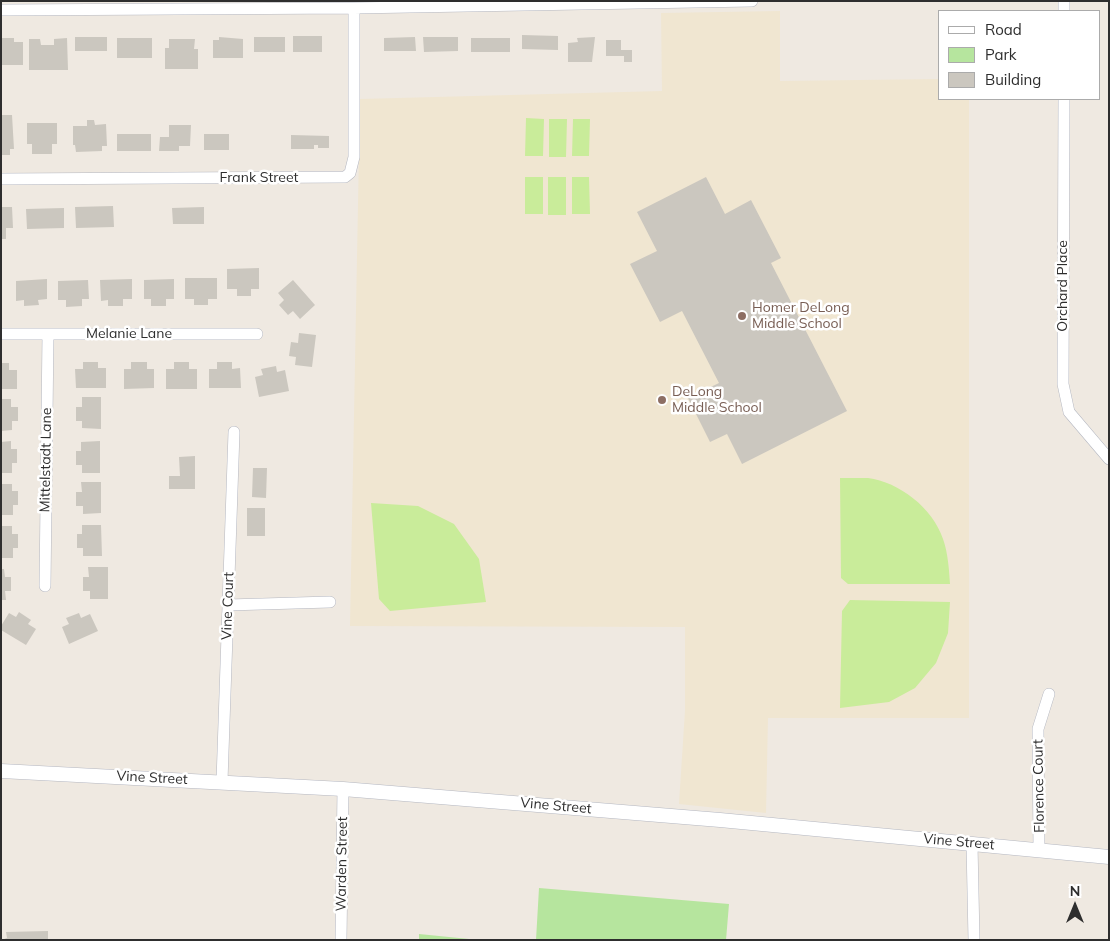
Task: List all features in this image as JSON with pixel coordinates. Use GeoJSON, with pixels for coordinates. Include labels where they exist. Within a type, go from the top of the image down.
{"type":"FeatureCollection","features":[{"type":"Feature","properties":{"kind":"street"},"geometry":{"type":"LineString","coordinates":[[1,10],[261,5],[354,8],[752,1]]}},
{"type":"Feature","properties":{"kind":"street","name":"Frank Street"},"geometry":{"type":"LineString","coordinates":[[1,179],[345,177],[350,173],[354,157],[354,8]]}},
{"type":"Feature","properties":{"kind":"street","name":"Orchard Place"},"geometry":{"type":"LineString","coordinates":[[1064,100],[1063,384],[1069,412],[1109,459]]}},
{"type":"Feature","properties":{"kind":"street","name":"Melanie Lane"},"geometry":{"type":"LineString","coordinates":[[1,334],[257,334]]}},
{"type":"Feature","properties":{"kind":"street","name":"Mittelstadt Lane"},"geometry":{"type":"LineString","coordinates":[[45,586],[48,334]]}},
{"type":"Feature","properties":{"kind":"street","name":"Vine Court"},"geometry":{"type":"LineString","coordinates":[[222,781],[234,432]]}},
{"type":"Feature","properties":{"kind":"street"},"geometry":{"type":"LineString","coordinates":[[228,604],[330,602]]}},
{"type":"Feature","properties":{"kind":"street","name":"Florence Court"},"geometry":{"type":"LineString","coordinates":[[1039,850],[1038,729],[1049,694]]}},
{"type":"Feature","properties":{"kind":"street","name":"Vine Street"},"geometry":{"type":"LineString","coordinates":[[1,771],[222,781],[342,789],[720,820],[1109,857]]}},
{"type":"Feature","properties":{"kind":"street","name":"Warden Street"},"geometry":{"type":"LineString","coordinates":[[341,940],[342,789]]}},
{"type":"Feature","properties":{"kind":"street"},"geometry":{"type":"LineString","coordinates":[[972,844],[974,940]]}},
{"type":"Feature","properties":{"kind":"shaded area","name":"DeLong Middle School"},"geometry":{"type":"Polygon","coordinates":[[[780,11],[780,81],[938,79],[938,100],[969,100],[969,718],[768,718],[766,813],[679,804],[685,711],[685,627],[350,626],[360,99],[662,91],[661,13],[780,11]]]}},
{"type":"Feature","properties":{"kind":"green space"},"geometry":{"type":"Polygon","coordinates":[[[526,118],[544,119],[543,156],[525,156],[526,118]]]}},
{"type":"Feature","properties":{"kind":"green space"},"geometry":{"type":"Polygon","coordinates":[[[549,119],[567,119],[566,157],[549,157],[549,119]]]}},
{"type":"Feature","properties":{"kind":"green space"},"geometry":{"type":"Polygon","coordinates":[[[573,119],[590,119],[589,156],[572,156],[573,119]]]}},
{"type":"Feature","properties":{"kind":"green space"},"geometry":{"type":"Polygon","coordinates":[[[525,177],[543,177],[543,214],[525,214],[525,177]]]}},
{"type":"Feature","properties":{"kind":"green space"},"geometry":{"type":"Polygon","coordinates":[[[548,177],[566,177],[566,215],[548,215],[548,177]]]}},
{"type":"Feature","properties":{"kind":"green space"},"geometry":{"type":"Polygon","coordinates":[[[572,177],[589,177],[590,214],[572,214],[572,177]]]}},
{"type":"Feature","properties":{"kind":"green space"},"geometry":{"type":"Polygon","coordinates":[[[840,478],[880,480],[903,491],[923,507],[938,528],[943,539],[950,584],[848,584],[841,578],[840,478]]]}},
{"type":"Feature","properties":{"kind":"green space"},"geometry":{"type":"Polygon","coordinates":[[[371,503],[418,506],[454,524],[479,559],[486,602],[390,611],[379,599],[371,503]]]}},
{"type":"Feature","properties":{"kind":"green space"},"geometry":{"type":"Polygon","coordinates":[[[850,600],[950,602],[948,633],[936,663],[915,688],[889,702],[840,708],[842,611],[850,600]]]}},
{"type":"Feature","properties":{"kind":"green space"},"geometry":{"type":"Polygon","coordinates":[[[539,888],[729,904],[726,940],[536,940],[539,888]]]}},
{"type":"Feature","properties":{"kind":"green space"},"geometry":{"type":"Polygon","coordinates":[[[419,934],[479,940],[419,940],[419,934]]]}},
{"type":"Feature","properties":{"kind":"building"},"geometry":{"type":"Polygon","coordinates":[[[522,35],[558,36],[558,50],[522,49],[522,35]]]}},
{"type":"Feature","properties":{"kind":"building"},"geometry":{"type":"Polygon","coordinates":[[[293,36],[322,36],[322,52],[293,52],[293,36]]]}},
{"type":"Feature","properties":{"kind":"building"},"geometry":{"type":"Polygon","coordinates":[[[75,37],[107,37],[107,51],[75,51],[75,37]]]}},
{"type":"Feature","properties":{"kind":"building"},"geometry":{"type":"Polygon","coordinates":[[[219,37],[243,39],[243,58],[213,58],[213,40],[219,40],[219,37]]]}},
{"type":"Feature","properties":{"kind":"building"},"geometry":{"type":"Polygon","coordinates":[[[254,37],[285,37],[285,52],[254,52],[254,37]]]}},
{"type":"Feature","properties":{"kind":"building"},"geometry":{"type":"Polygon","coordinates":[[[415,37],[416,51],[384,51],[384,38],[415,37]]]}},
{"type":"Feature","properties":{"kind":"building"},"geometry":{"type":"Polygon","coordinates":[[[423,37],[458,37],[458,51],[424,52],[423,37]]]}},
{"type":"Feature","properties":{"kind":"building"},"geometry":{"type":"Polygon","coordinates":[[[595,37],[592,62],[568,62],[568,43],[578,42],[577,38],[595,37]]]}},
{"type":"Feature","properties":{"kind":"building"},"geometry":{"type":"Polygon","coordinates":[[[1,38],[14,38],[14,42],[23,42],[23,65],[1,65],[1,38]]]}},
{"type":"Feature","properties":{"kind":"building"},"geometry":{"type":"Polygon","coordinates":[[[67,38],[68,70],[29,70],[29,39],[40,39],[41,45],[54,45],[54,39],[67,38]]]}},
{"type":"Feature","properties":{"kind":"building"},"geometry":{"type":"Polygon","coordinates":[[[117,38],[152,38],[152,58],[117,58],[117,38]]]}},
{"type":"Feature","properties":{"kind":"building"},"geometry":{"type":"Polygon","coordinates":[[[471,38],[510,38],[510,52],[471,52],[471,38]]]}},
{"type":"Feature","properties":{"kind":"building"},"geometry":{"type":"Polygon","coordinates":[[[169,39],[195,39],[194,49],[198,49],[198,69],[165,69],[165,48],[169,48],[169,39]]]}},
{"type":"Feature","properties":{"kind":"building"},"geometry":{"type":"Polygon","coordinates":[[[606,40],[621,40],[621,50],[632,50],[632,62],[624,62],[624,56],[606,56],[606,40]]]}},
{"type":"Feature","properties":{"kind":"building"},"geometry":{"type":"Polygon","coordinates":[[[1,115],[12,115],[14,149],[10,149],[10,155],[1,155],[1,115]]]}},
{"type":"Feature","properties":{"kind":"building"},"geometry":{"type":"Polygon","coordinates":[[[87,120],[94,120],[95,125],[106,124],[107,146],[102,146],[102,151],[76,152],[75,145],[73,145],[73,126],[87,126],[87,120]]]}},
{"type":"Feature","properties":{"kind":"building"},"geometry":{"type":"Polygon","coordinates":[[[27,123],[57,123],[57,144],[52,144],[52,154],[32,154],[32,144],[27,144],[27,123]]]}},
{"type":"Feature","properties":{"kind":"building"},"geometry":{"type":"Polygon","coordinates":[[[169,125],[191,125],[190,146],[179,146],[179,151],[159,151],[160,137],[169,137],[169,125]]]}},
{"type":"Feature","properties":{"kind":"building"},"geometry":{"type":"Polygon","coordinates":[[[117,134],[151,134],[151,151],[117,151],[117,134]]]}},
{"type":"Feature","properties":{"kind":"building"},"geometry":{"type":"Polygon","coordinates":[[[204,134],[229,134],[229,150],[204,150],[204,134]]]}},
{"type":"Feature","properties":{"kind":"building"},"geometry":{"type":"Polygon","coordinates":[[[291,135],[329,136],[329,148],[318,148],[318,145],[314,145],[314,149],[291,149],[291,135]]]}},
{"type":"Feature","properties":{"kind":"building","name":"Homer DeLong Middle School"},"geometry":{"type":"Polygon","coordinates":[[[706,177],[725,214],[751,200],[781,258],[771,263],[847,411],[742,464],[727,434],[710,442],[688,398],[719,383],[682,311],[660,322],[630,264],[657,251],[637,212],[706,177]]]}},
{"type":"Feature","properties":{"kind":"building"},"geometry":{"type":"Polygon","coordinates":[[[113,206],[114,227],[76,228],[75,207],[113,206]]]}},
{"type":"Feature","properties":{"kind":"building"},"geometry":{"type":"Polygon","coordinates":[[[1,207],[12,207],[13,228],[6,228],[6,239],[1,239],[1,207]]]}},
{"type":"Feature","properties":{"kind":"building"},"geometry":{"type":"Polygon","coordinates":[[[204,207],[204,224],[173,224],[172,208],[204,207]]]}},
{"type":"Feature","properties":{"kind":"building"},"geometry":{"type":"Polygon","coordinates":[[[64,208],[64,228],[27,229],[26,209],[64,208]]]}},
{"type":"Feature","properties":{"kind":"building"},"geometry":{"type":"Polygon","coordinates":[[[259,268],[259,289],[251,289],[251,296],[237,296],[237,289],[227,289],[227,269],[259,268]]]}},
{"type":"Feature","properties":{"kind":"building"},"geometry":{"type":"Polygon","coordinates":[[[185,278],[217,278],[217,299],[208,299],[208,305],[194,305],[194,299],[185,299],[185,278]]]}},
{"type":"Feature","properties":{"kind":"building"},"geometry":{"type":"Polygon","coordinates":[[[47,279],[47,299],[38,300],[39,305],[24,306],[24,300],[16,301],[16,281],[47,279]]]}},
{"type":"Feature","properties":{"kind":"building"},"geometry":{"type":"Polygon","coordinates":[[[132,279],[132,299],[123,299],[123,306],[108,306],[108,300],[101,301],[100,280],[132,279]]]}},
{"type":"Feature","properties":{"kind":"building"},"geometry":{"type":"Polygon","coordinates":[[[174,279],[174,299],[166,299],[166,306],[151,306],[151,299],[144,299],[144,280],[174,279]]]}},
{"type":"Feature","properties":{"kind":"building"},"geometry":{"type":"Polygon","coordinates":[[[88,280],[89,299],[82,299],[82,306],[66,307],[66,300],[58,300],[58,281],[88,280]]]}},
{"type":"Feature","properties":{"kind":"building"},"geometry":{"type":"Polygon","coordinates":[[[293,280],[315,305],[300,319],[293,311],[288,315],[279,305],[284,300],[278,293],[293,280]]]}},
{"type":"Feature","properties":{"kind":"building"},"geometry":{"type":"Polygon","coordinates":[[[299,333],[316,335],[312,367],[295,365],[296,357],[289,356],[291,342],[298,343],[299,333]]]}},
{"type":"Feature","properties":{"kind":"building"},"geometry":{"type":"Polygon","coordinates":[[[83,362],[98,362],[98,368],[106,368],[106,388],[76,388],[75,369],[83,369],[83,362]]]}},
{"type":"Feature","properties":{"kind":"building"},"geometry":{"type":"Polygon","coordinates":[[[131,362],[147,362],[147,369],[154,369],[154,388],[124,389],[124,369],[131,369],[131,362]]]}},
{"type":"Feature","properties":{"kind":"building"},"geometry":{"type":"Polygon","coordinates":[[[174,362],[189,362],[189,369],[197,369],[197,389],[166,389],[166,369],[174,369],[174,362]]]}},
{"type":"Feature","properties":{"kind":"building"},"geometry":{"type":"Polygon","coordinates":[[[217,362],[232,362],[232,369],[240,368],[241,388],[209,388],[209,369],[217,369],[217,362]]]}},
{"type":"Feature","properties":{"kind":"building"},"geometry":{"type":"Polygon","coordinates":[[[1,363],[9,363],[9,370],[17,370],[17,389],[1,389],[1,363]]]}},
{"type":"Feature","properties":{"kind":"building"},"geometry":{"type":"Polygon","coordinates":[[[276,366],[277,372],[285,370],[289,391],[259,397],[255,377],[263,375],[261,369],[276,366]]]}},
{"type":"Feature","properties":{"kind":"building"},"geometry":{"type":"Polygon","coordinates":[[[82,397],[101,397],[101,429],[82,428],[82,421],[76,421],[76,407],[82,407],[82,397]]]}},
{"type":"Feature","properties":{"kind":"building"},"geometry":{"type":"Polygon","coordinates":[[[1,399],[11,399],[11,407],[18,407],[18,421],[12,421],[12,430],[1,431],[1,399]]]}},
{"type":"Feature","properties":{"kind":"building"},"geometry":{"type":"Polygon","coordinates":[[[11,441],[11,449],[17,449],[17,463],[12,463],[12,473],[1,473],[1,442],[11,441]]]}},
{"type":"Feature","properties":{"kind":"building"},"geometry":{"type":"Polygon","coordinates":[[[100,441],[100,473],[82,473],[82,465],[76,465],[76,451],[81,451],[81,442],[100,441]]]}},
{"type":"Feature","properties":{"kind":"building"},"geometry":{"type":"Polygon","coordinates":[[[195,456],[195,489],[169,489],[169,476],[180,476],[179,457],[195,456]]]}},
{"type":"Feature","properties":{"kind":"building"},"geometry":{"type":"Polygon","coordinates":[[[253,468],[267,468],[266,498],[252,497],[253,468]]]}},
{"type":"Feature","properties":{"kind":"building"},"geometry":{"type":"Polygon","coordinates":[[[81,482],[101,482],[101,513],[83,514],[83,506],[76,506],[76,492],[82,492],[81,482]]]}},
{"type":"Feature","properties":{"kind":"building"},"geometry":{"type":"Polygon","coordinates":[[[1,484],[12,484],[12,491],[18,491],[18,505],[13,505],[13,515],[1,515],[1,484]]]}},
{"type":"Feature","properties":{"kind":"building"},"geometry":{"type":"Polygon","coordinates":[[[247,508],[265,508],[265,536],[247,536],[247,508]]]}},
{"type":"Feature","properties":{"kind":"building"},"geometry":{"type":"Polygon","coordinates":[[[82,525],[101,525],[102,556],[83,556],[83,548],[77,548],[77,534],[82,534],[82,525]]]}},
{"type":"Feature","properties":{"kind":"building"},"geometry":{"type":"Polygon","coordinates":[[[1,526],[12,526],[12,534],[18,534],[18,548],[13,548],[13,558],[1,558],[1,526]]]}},
{"type":"Feature","properties":{"kind":"building"},"geometry":{"type":"Polygon","coordinates":[[[88,567],[108,567],[108,599],[90,599],[90,591],[83,591],[83,577],[89,577],[88,567]]]}},
{"type":"Feature","properties":{"kind":"building"},"geometry":{"type":"Polygon","coordinates":[[[1,569],[4,569],[5,577],[11,577],[11,591],[5,591],[6,600],[1,600],[1,569]]]}},
{"type":"Feature","properties":{"kind":"building"},"geometry":{"type":"Polygon","coordinates":[[[19,612],[31,620],[28,624],[36,629],[26,645],[1,630],[1,626],[9,613],[16,617],[19,612]]]}},
{"type":"Feature","properties":{"kind":"building"},"geometry":{"type":"Polygon","coordinates":[[[79,613],[81,618],[90,614],[98,631],[69,644],[62,627],[69,624],[66,618],[79,613]]]}},
{"type":"Feature","properties":{"kind":"building"},"geometry":{"type":"Polygon","coordinates":[[[48,931],[48,940],[1,940],[7,938],[6,932],[48,931]]]}},
{"type":"Feature","properties":{"kind":"place","name":"Homer DeLong Middle School"},"geometry":{"type":"Point","coordinates":[742,316]}},
{"type":"Feature","properties":{"kind":"place","name":"DeLong Middle School"},"geometry":{"type":"Point","coordinates":[662,400]}}]}
